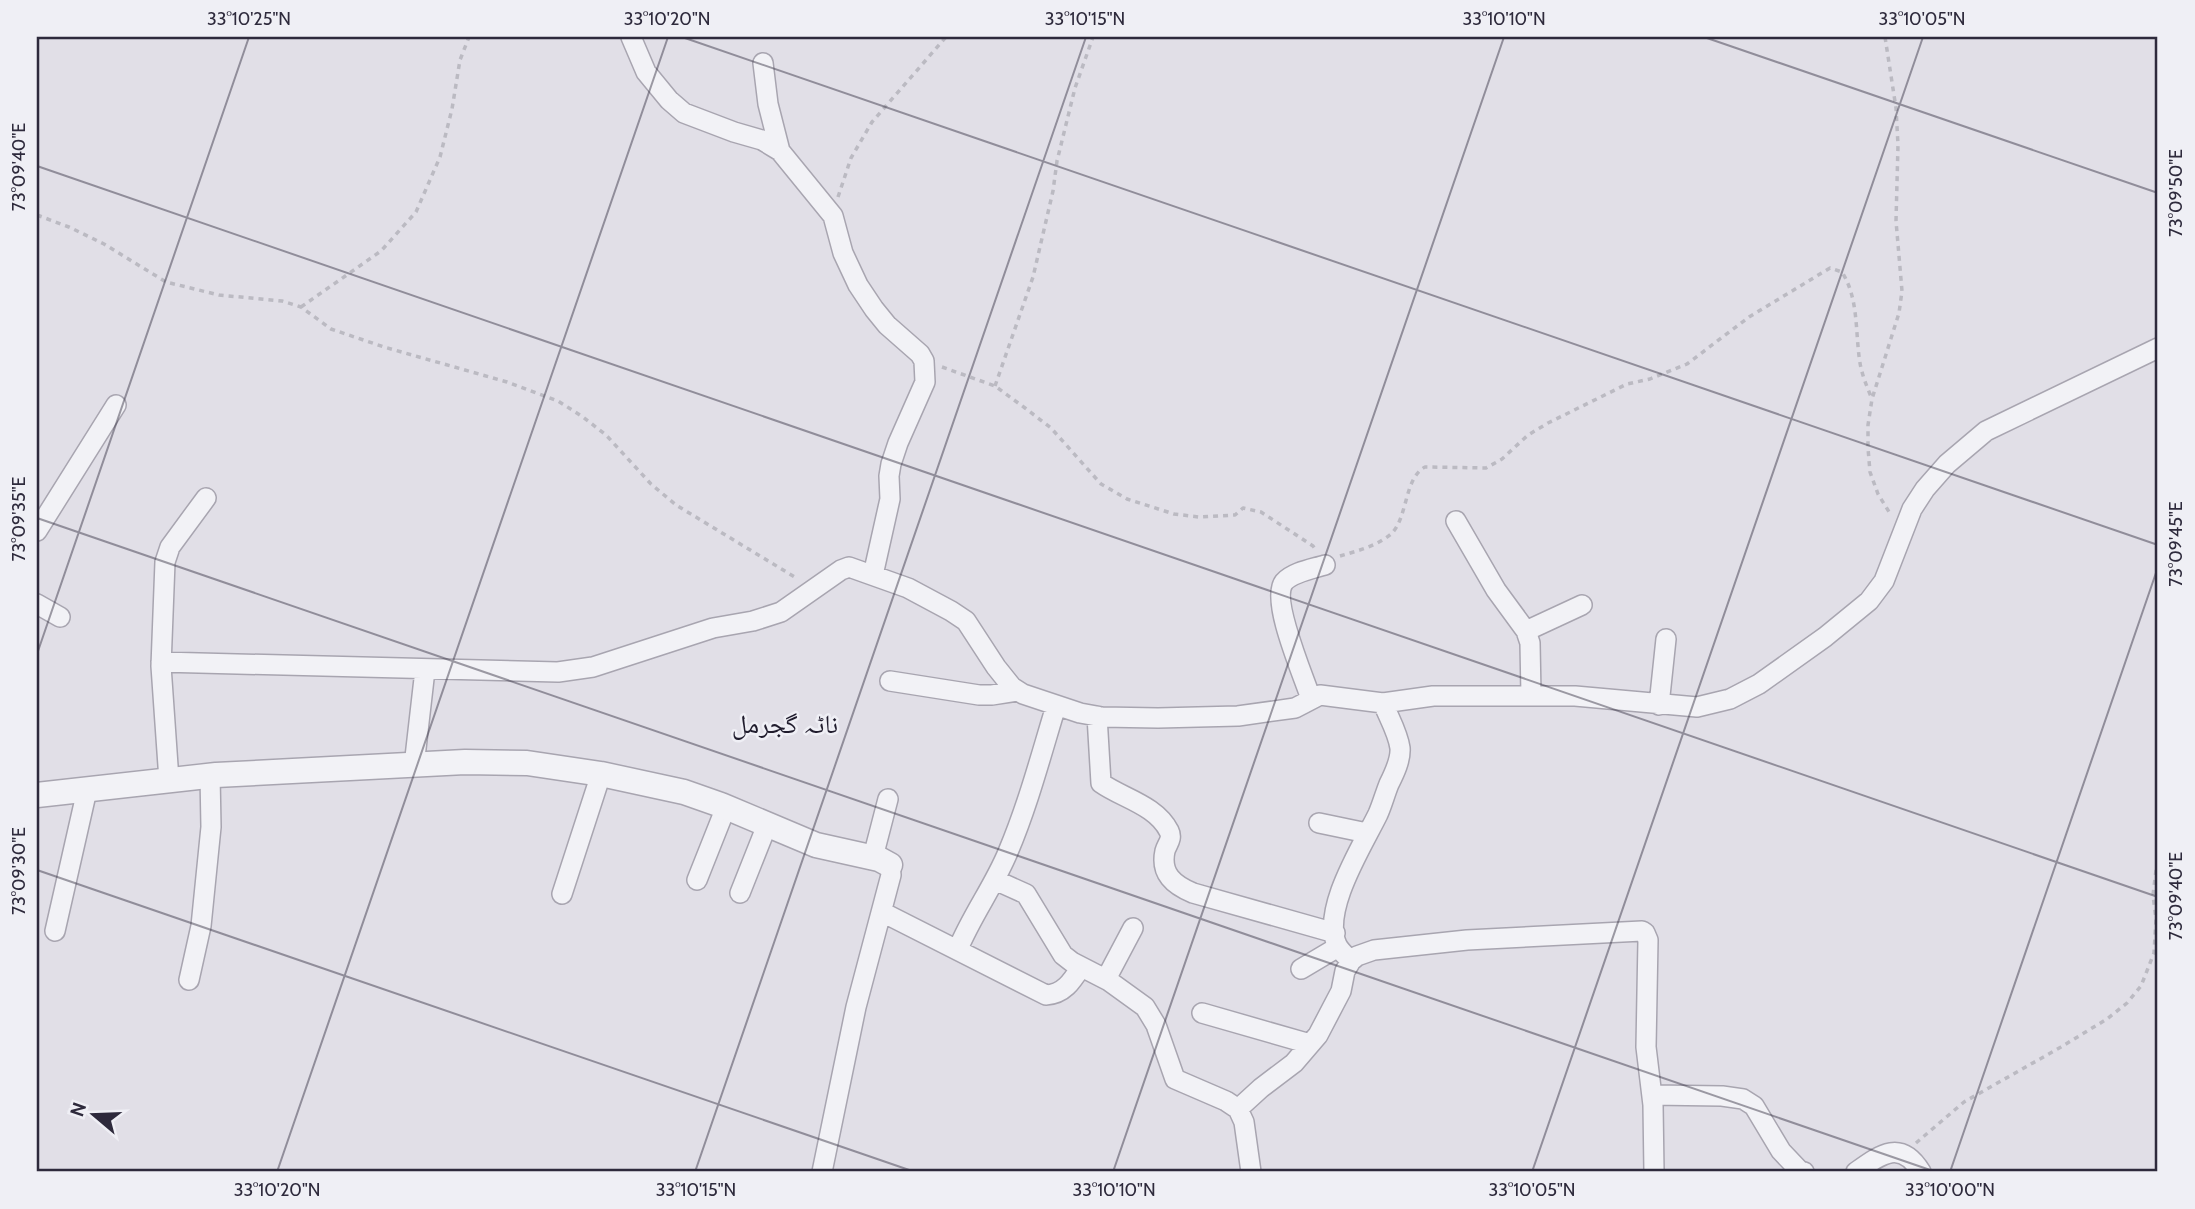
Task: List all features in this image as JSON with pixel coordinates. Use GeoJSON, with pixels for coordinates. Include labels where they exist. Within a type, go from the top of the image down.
{"type":"FeatureCollection","features":[{"type":"Feature","properties":{"kind":"street"},"geometry":{"type":"LineString","coordinates":[[631,37],[646,72],[669,100],[684,113],[762,140],[780,151],[833,216],[843,253],[858,285],[887,324],[920,354],[924,361],[925,382],[891,464],[890,499],[873,575]]}},
{"type":"Feature","properties":{"kind":"street"},"geometry":{"type":"LineString","coordinates":[[763,63],[768,104],[780,151]]}},
{"type":"Feature","properties":{"kind":"street"},"geometry":{"type":"LineString","coordinates":[[161,662],[558,672],[593,667],[713,628],[753,621],[780,612],[849,567],[936,602],[965,621],[996,667],[1018,691],[1056,706],[1097,716],[1238,716],[1294,708],[1320,695],[1383,704],[1433,696],[1575,696],[1697,707],[1730,699],[1759,684],[1825,637],[1869,601],[1884,581],[1912,509],[1925,489],[1947,464],[1986,431],[2158,348]]}},
{"type":"Feature","properties":{"kind":"street"},"geometry":{"type":"LineString","coordinates":[[37,531],[116,405]]}},
{"type":"Feature","properties":{"kind":"street"},"geometry":{"type":"LineString","coordinates":[[169,780],[161,662],[165,562],[170,547],[206,498]]}},
{"type":"Feature","properties":{"kind":"street"},"geometry":{"type":"LineString","coordinates":[[1456,521],[1496,590],[1527,631],[1530,643],[1531,695]]}},
{"type":"Feature","properties":{"kind":"street"},"geometry":{"type":"LineString","coordinates":[[1311,699],[1282,612],[1281,588],[1286,580],[1298,573],[1325,565]]}},
{"type":"Feature","properties":{"kind":"street"},"geometry":{"type":"LineString","coordinates":[[37,604],[60,617]]}},
{"type":"Feature","properties":{"kind":"street"},"geometry":{"type":"LineString","coordinates":[[1527,631],[1582,606]]}},
{"type":"Feature","properties":{"kind":"street"},"geometry":{"type":"LineString","coordinates":[[1659,705],[1666,639]]}},
{"type":"Feature","properties":{"kind":"street"},"geometry":{"type":"LineString","coordinates":[[414,765],[425,670]]}},
{"type":"Feature","properties":{"kind":"street"},"geometry":{"type":"LineString","coordinates":[[890,681],[978,695],[1018,691]]}},
{"type":"Feature","properties":{"kind":"street"},"geometry":{"type":"LineString","coordinates":[[1237,1109],[1294,1063],[1318,1035],[1341,991],[1345,971],[1335,918],[1340,895],[1347,873],[1378,814],[1400,750],[1395,728],[1383,704]]}},
{"type":"Feature","properties":{"kind":"street"},"geometry":{"type":"LineString","coordinates":[[958,949],[995,880],[1020,821],[1056,706]]}},
{"type":"Feature","properties":{"kind":"street"},"geometry":{"type":"LineString","coordinates":[[1097,716],[1101,783],[1154,814],[1168,830],[1171,838],[1164,853],[1166,872],[1173,883],[1192,892],[1341,947],[1357,956],[1374,950],[1427,944],[1642,931],[1646,933],[1646,1047],[1654,1172]]}},
{"type":"Feature","properties":{"kind":"street"},"geometry":{"type":"LineString","coordinates":[[37,795],[210,775],[465,762],[527,763],[601,774],[684,792],[816,845],[882,861]]}},
{"type":"Feature","properties":{"kind":"street"},"geometry":{"type":"LineString","coordinates":[[562,894],[601,774]]}},
{"type":"Feature","properties":{"kind":"street"},"geometry":{"type":"LineString","coordinates":[[189,980],[201,926],[201,905],[211,827],[210,775]]}},
{"type":"Feature","properties":{"kind":"street"},"geometry":{"type":"LineString","coordinates":[[55,930],[87,790]]}},
{"type":"Feature","properties":{"kind":"street"},"geometry":{"type":"LineString","coordinates":[[822,1172],[856,1007],[891,875],[882,861],[888,799]]}},
{"type":"Feature","properties":{"kind":"street"},"geometry":{"type":"LineString","coordinates":[[697,880],[726,807]]}},
{"type":"Feature","properties":{"kind":"street"},"geometry":{"type":"LineString","coordinates":[[1319,823],[1367,833]]}},
{"type":"Feature","properties":{"kind":"street"},"geometry":{"type":"LineString","coordinates":[[740,892],[767,825]]}},
{"type":"Feature","properties":{"kind":"street"},"geometry":{"type":"LineString","coordinates":[[995,880],[1026,894],[1063,955],[1106,979],[1145,1007],[1156,1025],[1175,1079],[1226,1101],[1237,1109],[1244,1122],[1251,1172]]}},
{"type":"Feature","properties":{"kind":"street"},"geometry":{"type":"LineString","coordinates":[[882,912],[1046,995],[1055,995],[1066,988],[1081,967]]}},
{"type":"Feature","properties":{"kind":"street"},"geometry":{"type":"LineString","coordinates":[[1106,979],[1133,928]]}},
{"type":"Feature","properties":{"kind":"street"},"geometry":{"type":"LineString","coordinates":[[1301,969],[1341,947]]}},
{"type":"Feature","properties":{"kind":"street"},"geometry":{"type":"LineString","coordinates":[[1202,1013],[1310,1044]]}},
{"type":"Feature","properties":{"kind":"street"},"geometry":{"type":"LineString","coordinates":[[1651,1096],[1722,1096],[1743,1099],[1754,1106],[1781,1151],[1804,1172]]}},
{"type":"Feature","properties":{"kind":"street"},"geometry":{"type":"LineString","coordinates":[[1856,1172],[1878,1157],[1892,1152],[1903,1153],[1912,1159],[1922,1172]]}},
{"type":"Feature","properties":{"kind":"path"},"geometry":{"type":"LineString","coordinates":[[300,307],[382,251],[416,212],[440,157],[460,60],[469,37]]}},
{"type":"Feature","properties":{"kind":"path"},"geometry":{"type":"LineString","coordinates":[[833,216],[851,158],[872,122],[946,37]]}},
{"type":"Feature","properties":{"kind":"path"},"geometry":{"type":"LineString","coordinates":[[995,386],[1033,277],[1075,88],[1093,37]]}},
{"type":"Feature","properties":{"kind":"path"},"geometry":{"type":"LineString","coordinates":[[1885,37],[1896,108],[1896,221],[1902,291],[1899,313],[1872,399],[1868,425],[1870,472],[1878,494],[1893,517],[1905,529]]}},
{"type":"Feature","properties":{"kind":"path"},"geometry":{"type":"LineString","coordinates":[[37,215],[104,244],[166,282],[219,295],[282,302],[300,307],[331,329],[507,382],[558,401],[606,435],[651,484],[676,505],[816,588]]}},
{"type":"Feature","properties":{"kind":"path"},"geometry":{"type":"LineString","coordinates":[[924,361],[995,386],[1051,428],[1101,484],[1127,499],[1174,514],[1199,517],[1235,514],[1243,508],[1261,512],[1313,546],[1325,565],[1337,557],[1365,549],[1391,534],[1403,513],[1410,488],[1419,470],[1425,467],[1486,468],[1548,423],[1628,384],[1650,379],[1687,364],[1749,317],[1830,268],[1842,272],[1848,281],[1856,319],[1860,363],[1872,399]]}},
{"type":"Feature","properties":{"kind":"path"},"geometry":{"type":"LineString","coordinates":[[2158,729],[2158,817]]}},
{"type":"Feature","properties":{"kind":"path"},"geometry":{"type":"LineString","coordinates":[[1903,1153],[1964,1102],[2062,1047],[2127,1003],[2141,986],[2154,953],[2156,919],[2153,895],[2158,853]]}},
{"type":"Feature","properties":{"kind":"district","name":"ناٹہ گجرمل"},"geometry":{"type":"Point","coordinates":[785,724]}}]}
